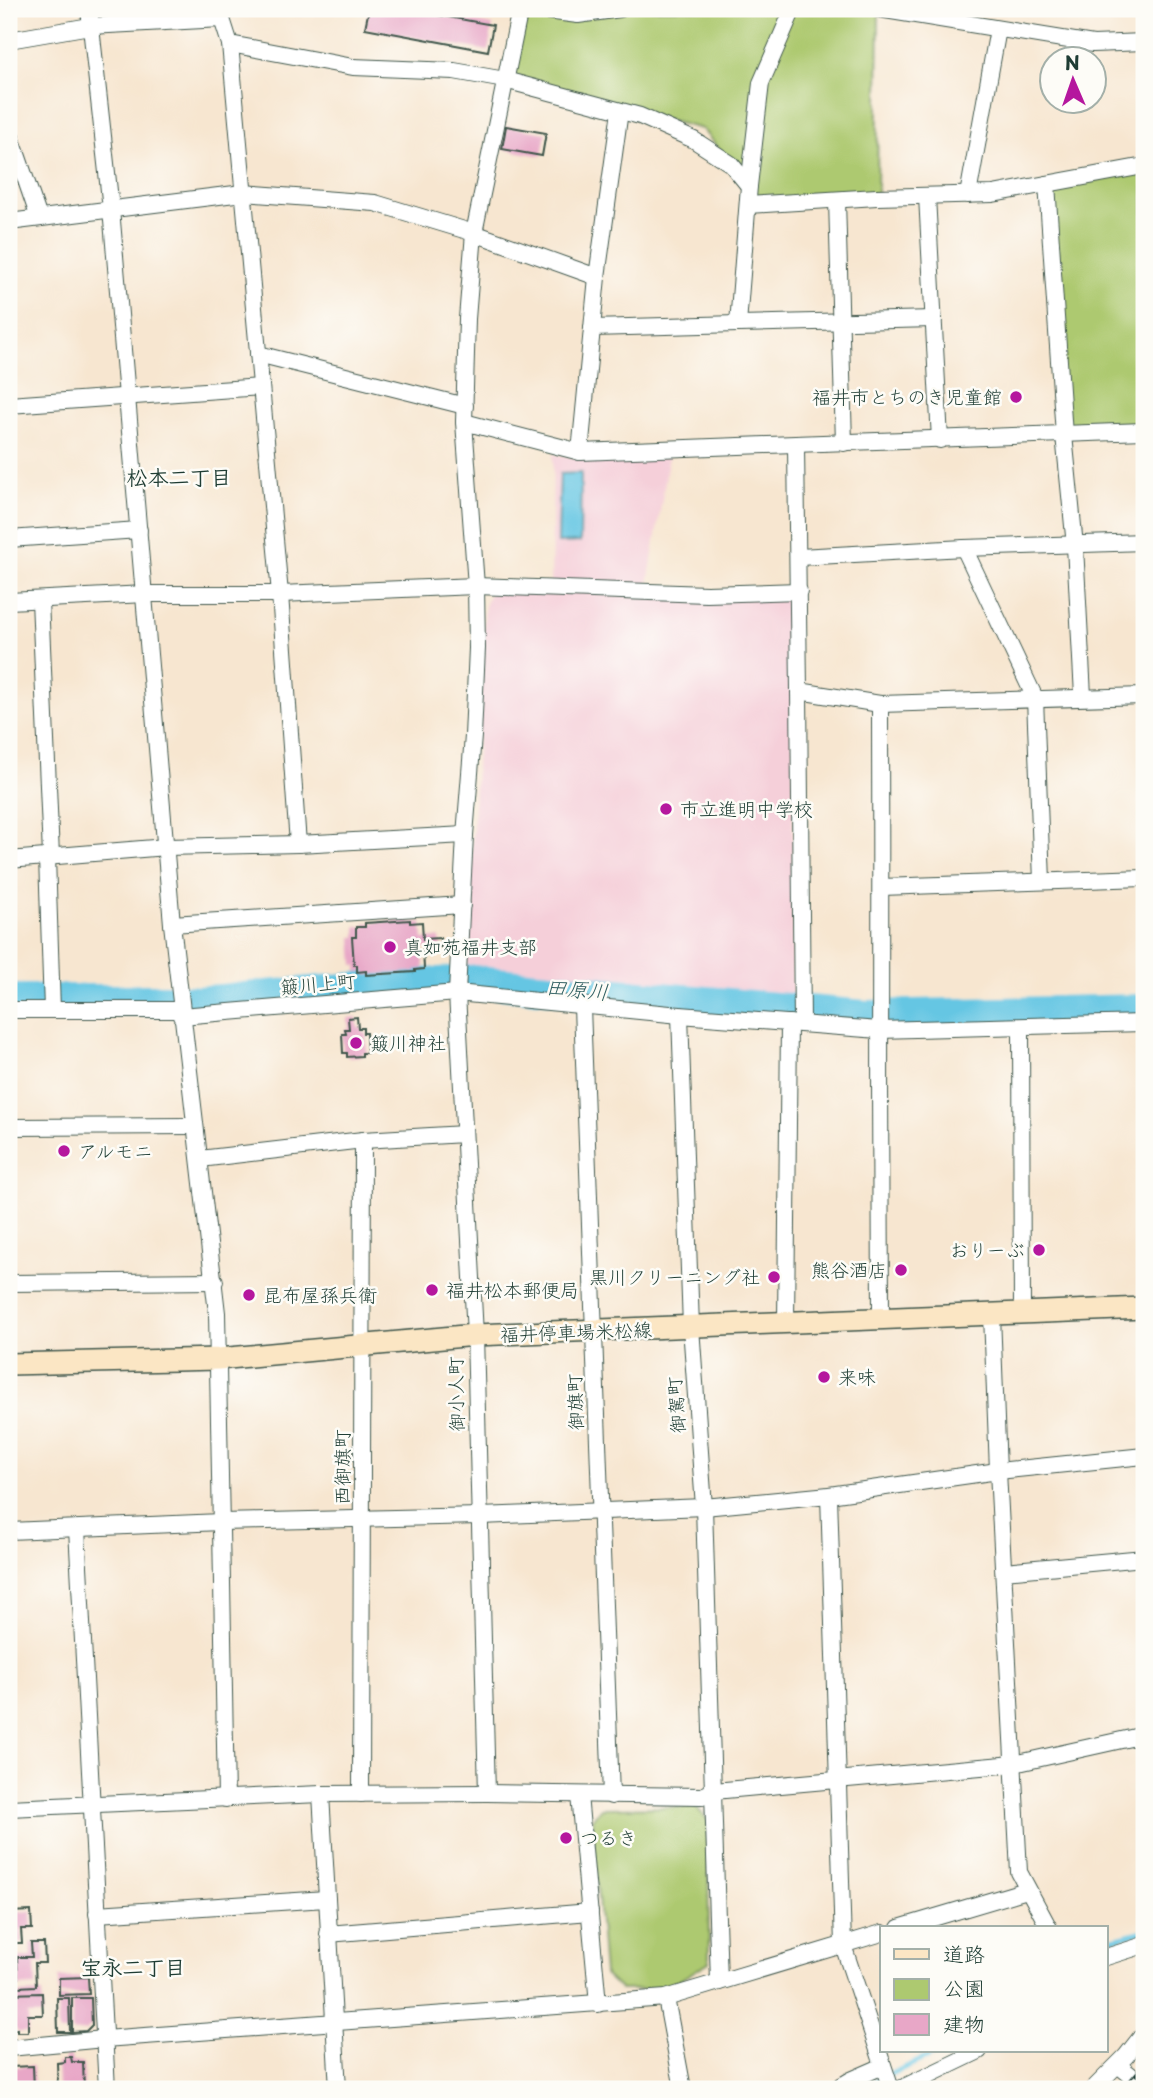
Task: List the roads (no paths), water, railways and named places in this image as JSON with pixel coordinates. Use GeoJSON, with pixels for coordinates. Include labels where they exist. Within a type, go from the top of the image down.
{"type":"FeatureCollection","features":[{"type":"Feature","properties":{"kind":"main road","name":"福井停車場米松線"},"geometry":{"type":"LineString","coordinates":[[9,1364],[218,1359],[475,1335],[1144,1308]]}},
{"type":"Feature","properties":{"kind":"street"},"geometry":{"type":"LineString","coordinates":[[89,9],[111,209],[172,924],[215,1281],[226,1799]]}},
{"type":"Feature","properties":{"kind":"street","name":"御小人町"},"geometry":{"type":"LineString","coordinates":[[487,1793],[475,1335],[457,993],[477,648],[476,586],[465,414],[467,319],[474,233],[520,9]]}},
{"type":"Feature","properties":{"kind":"street"},"geometry":{"type":"LineString","coordinates":[[531,9],[578,15],[620,9]]}},
{"type":"Feature","properties":{"kind":"street"},"geometry":{"type":"LineString","coordinates":[[738,324],[749,186],[761,83],[793,9]]}},
{"type":"Feature","properties":{"kind":"street"},"geometry":{"type":"LineString","coordinates":[[879,9],[1093,44],[1144,42]]}},
{"type":"Feature","properties":{"kind":"street"},"geometry":{"type":"LineString","coordinates":[[9,40],[90,26],[223,14],[230,44],[280,594],[298,844]]}},
{"type":"Feature","properties":{"kind":"street"},"geometry":{"type":"LineString","coordinates":[[968,195],[998,29]]}},
{"type":"Feature","properties":{"kind":"street"},"geometry":{"type":"LineString","coordinates":[[230,44],[353,67],[454,71],[505,80],[640,116],[694,140],[731,164],[749,186]]}},
{"type":"Feature","properties":{"kind":"street"},"geometry":{"type":"LineString","coordinates":[[580,452],[597,277],[620,111]]}},
{"type":"Feature","properties":{"kind":"street"},"geometry":{"type":"LineString","coordinates":[[9,131],[39,218]]}},
{"type":"Feature","properties":{"kind":"street"},"geometry":{"type":"LineString","coordinates":[[748,205],[993,194],[1144,166]]}},
{"type":"Feature","properties":{"kind":"street"},"geometry":{"type":"LineString","coordinates":[[1047,184],[1083,696]]}},
{"type":"Feature","properties":{"kind":"street"},"geometry":{"type":"LineString","coordinates":[[9,222],[243,193],[375,203],[474,233],[597,277]]}},
{"type":"Feature","properties":{"kind":"street"},"geometry":{"type":"LineString","coordinates":[[927,196],[940,440]]}},
{"type":"Feature","properties":{"kind":"street"},"geometry":{"type":"LineString","coordinates":[[837,200],[844,443]]}},
{"type":"Feature","properties":{"kind":"street"},"geometry":{"type":"LineString","coordinates":[[592,328],[934,319]]}},
{"type":"Feature","properties":{"kind":"street"},"geometry":{"type":"LineString","coordinates":[[258,354],[465,414],[580,452],[1144,431]]}},
{"type":"Feature","properties":{"kind":"street"},"geometry":{"type":"LineString","coordinates":[[9,405],[261,387]]}},
{"type":"Feature","properties":{"kind":"street"},"geometry":{"type":"LineString","coordinates":[[786,1322],[795,1024],[799,691],[796,445]]}},
{"type":"Feature","properties":{"kind":"street"},"geometry":{"type":"LineString","coordinates":[[9,539],[139,530]]}},
{"type":"Feature","properties":{"kind":"street"},"geometry":{"type":"LineString","coordinates":[[799,557],[1144,542]]}},
{"type":"Feature","properties":{"kind":"street"},"geometry":{"type":"LineString","coordinates":[[964,548],[1035,698],[1042,881]]}},
{"type":"Feature","properties":{"kind":"street"},"geometry":{"type":"LineString","coordinates":[[9,601],[145,594],[280,594],[476,586],[707,594],[799,591]]}},
{"type":"Feature","properties":{"kind":"street"},"geometry":{"type":"LineString","coordinates":[[40,600],[52,1010]]}},
{"type":"Feature","properties":{"kind":"street"},"geometry":{"type":"LineString","coordinates":[[799,691],[880,704],[1144,696]]}},
{"type":"Feature","properties":{"kind":"street"},"geometry":{"type":"LineString","coordinates":[[880,704],[881,887],[878,1030],[881,1319]]}},
{"type":"Feature","properties":{"kind":"street"},"geometry":{"type":"LineString","coordinates":[[9,860],[166,846],[298,844],[465,835]]}},
{"type":"Feature","properties":{"kind":"street"},"geometry":{"type":"LineString","coordinates":[[881,887],[1144,878]]}},
{"type":"Feature","properties":{"kind":"street"},"geometry":{"type":"LineString","coordinates":[[172,924],[461,905]]}},
{"type":"Feature","properties":{"kind":"street","name":"簸川上町"},"geometry":{"type":"LineString","coordinates":[[9,1010],[181,1013],[457,993],[582,1007],[878,1030],[1144,1023]]}},
{"type":"Feature","properties":{"kind":"street","name":"御旗町"},"geometry":{"type":"LineString","coordinates":[[582,1007],[611,1796]]}},
{"type":"Feature","properties":{"kind":"street","name":"御駕町"},"geometry":{"type":"LineString","coordinates":[[680,1015],[691,1327],[704,1507],[719,1982]]}},
{"type":"Feature","properties":{"kind":"street"},"geometry":{"type":"LineString","coordinates":[[1021,1027],[1023,1314]]}},
{"type":"Feature","properties":{"kind":"street"},"geometry":{"type":"LineString","coordinates":[[9,1127],[195,1126]]}},
{"type":"Feature","properties":{"kind":"street"},"geometry":{"type":"LineString","coordinates":[[200,1159],[363,1140],[464,1134]]}},
{"type":"Feature","properties":{"kind":"street","name":"西御旗町"},"geometry":{"type":"LineString","coordinates":[[361,1794],[363,1140]]}},
{"type":"Feature","properties":{"kind":"street"},"geometry":{"type":"LineString","coordinates":[[9,1283],[215,1281]]}},
{"type":"Feature","properties":{"kind":"street"},"geometry":{"type":"LineString","coordinates":[[992,1315],[1019,1872],[1048,1926]]}},
{"type":"Feature","properties":{"kind":"street"},"geometry":{"type":"LineString","coordinates":[[9,1531],[704,1507],[828,1495],[998,1471],[1144,1456]]}},
{"type":"Feature","properties":{"kind":"street"},"geometry":{"type":"LineString","coordinates":[[828,1495],[843,1945],[891,2089]]}},
{"type":"Feature","properties":{"kind":"street"},"geometry":{"type":"LineString","coordinates":[[77,1529],[107,2089]]}},
{"type":"Feature","properties":{"kind":"street"},"geometry":{"type":"LineString","coordinates":[[1004,1571],[1144,1558]]}},
{"type":"Feature","properties":{"kind":"street"},"geometry":{"type":"LineString","coordinates":[[9,1808],[321,1794],[702,1796],[714,1791],[1014,1764],[1144,1735]]}},
{"type":"Feature","properties":{"kind":"street"},"geometry":{"type":"LineString","coordinates":[[321,1794],[338,2089]]}},
{"type":"Feature","properties":{"kind":"street"},"geometry":{"type":"LineString","coordinates":[[579,1795],[598,2004]]}},
{"type":"Feature","properties":{"kind":"street"},"geometry":{"type":"LineString","coordinates":[[906,1926],[1027,1890]]}},
{"type":"Feature","properties":{"kind":"street"},"geometry":{"type":"LineString","coordinates":[[97,1914],[327,1899]]}},
{"type":"Feature","properties":{"kind":"street"},"geometry":{"type":"LineString","coordinates":[[328,1934],[590,1912]]}},
{"type":"Feature","properties":{"kind":"street"},"geometry":{"type":"LineString","coordinates":[[9,2048],[666,1998],[880,1934]]}},
{"type":"Feature","properties":{"kind":"street"},"geometry":{"type":"LineString","coordinates":[[1108,1956],[1144,1945]]}},
{"type":"Feature","properties":{"kind":"street"},"geometry":{"type":"LineString","coordinates":[[666,1998],[683,2089]]}},
{"type":"Feature","properties":{"kind":"street"},"geometry":{"type":"LineString","coordinates":[[1093,2089],[1118,2065],[1144,2033]]}},
{"type":"Feature","properties":{"kind":"street"},"geometry":{"type":"LineString","coordinates":[[900,2089],[977,2052]]}},
{"type":"Feature","properties":{"kind":"street"},"geometry":{"type":"LineString","coordinates":[[1118,2065],[1144,2086]]}},
{"type":"Feature","properties":{"kind":"street"},"geometry":{"type":"LineString","coordinates":[[836,2089],[883,2066]]}},
{"type":"Feature","properties":{"kind":"water"},"geometry":{"type":"Polygon","coordinates":[[[581,473],[580,542],[558,543],[560,474],[581,473]]]}},
{"type":"Feature","properties":{"kind":"waterway","name":"田原川"},"geometry":{"type":"LineString","coordinates":[[9,1000],[199,1002],[472,981],[865,1016],[1144,1010]]}},
{"type":"Feature","properties":{"kind":"waterway"},"geometry":{"type":"LineString","coordinates":[[1108,1940],[1144,1931]]}},
{"type":"Feature","properties":{"kind":"waterway"},"geometry":{"type":"LineString","coordinates":[[858,2089],[939,2052]]}},
{"type":"Feature","properties":{"kind":"railway"},"geometry":{"type":"LineString","coordinates":[[1126,2089],[1144,2068]]}},
{"type":"Feature","properties":{"kind":"place","name":"福井市とちのき児童館"},"geometry":{"type":"Point","coordinates":[1016,397]}},
{"type":"Feature","properties":{"kind":"place","name":"市立進明中学校"},"geometry":{"type":"Point","coordinates":[666,809]}},
{"type":"Feature","properties":{"kind":"place","name":"真如苑福井支部"},"geometry":{"type":"Point","coordinates":[390,947]}},
{"type":"Feature","properties":{"kind":"place","name":"簸川神社"},"geometry":{"type":"Point","coordinates":[356,1043]}},
{"type":"Feature","properties":{"kind":"place","name":"アルモニ"},"geometry":{"type":"Point","coordinates":[64,1151]}},
{"type":"Feature","properties":{"kind":"place","name":"おりーぶ"},"geometry":{"type":"Point","coordinates":[1039,1250]}},
{"type":"Feature","properties":{"kind":"place","name":"熊谷酒店"},"geometry":{"type":"Point","coordinates":[901,1270]}},
{"type":"Feature","properties":{"kind":"place","name":"黒川クリーニング社"},"geometry":{"type":"Point","coordinates":[774,1277]}},
{"type":"Feature","properties":{"kind":"place","name":"福井松本郵便局"},"geometry":{"type":"Point","coordinates":[432,1290]}},
{"type":"Feature","properties":{"kind":"place","name":"昆布屋孫兵衛"},"geometry":{"type":"Point","coordinates":[249,1295]}},
{"type":"Feature","properties":{"kind":"place","name":"来味"},"geometry":{"type":"Point","coordinates":[824,1377]}},
{"type":"Feature","properties":{"kind":"place","name":"つるき"},"geometry":{"type":"Point","coordinates":[566,1838]}},
{"type":"Feature","properties":{"kind":"district","name":"松本二丁目"},"geometry":{"type":"Point","coordinates":[179,478]}},
{"type":"Feature","properties":{"kind":"district","name":"宝永二丁目"},"geometry":{"type":"Point","coordinates":[133,1968]}}]}
